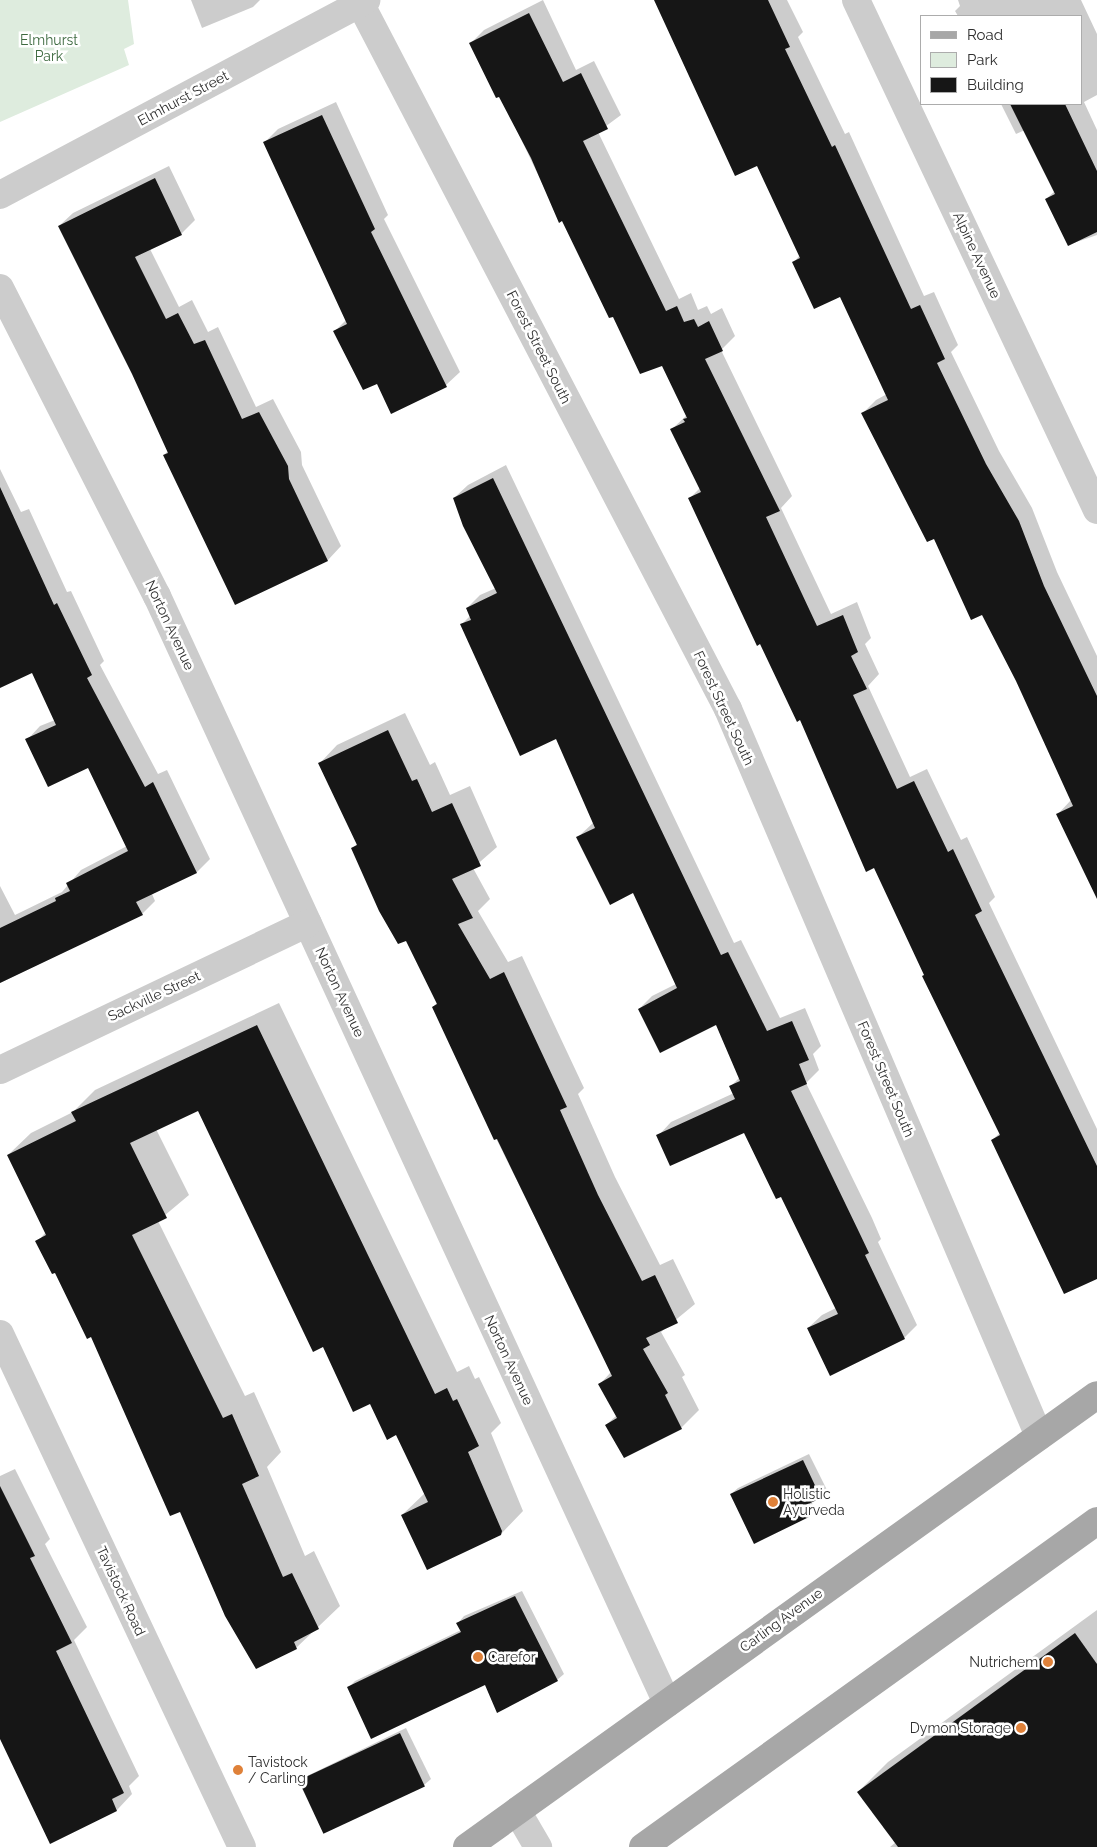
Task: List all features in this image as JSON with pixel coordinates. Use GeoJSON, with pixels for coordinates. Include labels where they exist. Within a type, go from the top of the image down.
{"type":"FeatureCollection","features":[{"type":"Feature","properties":{"kind":"main road","name":"Carling Avenue"},"geometry":{"type":"LineString","coordinates":[[467,1847],[1097,1395]]}},
{"type":"Feature","properties":{"kind":"main road"},"geometry":{"type":"LineString","coordinates":[[643,1847],[1097,1521]]}},
{"type":"Feature","properties":{"kind":"street","name":"Alpine Avenue"},"geometry":{"type":"LineString","coordinates":[[856,0],[1097,510]]}},
{"type":"Feature","properties":{"kind":"street","name":"Elmhurst Street"},"geometry":{"type":"LineString","coordinates":[[0,195],[363,1]]}},
{"type":"Feature","properties":{"kind":"street","name":"Forest Street South"},"geometry":{"type":"LineString","coordinates":[[363,1],[728,709],[1039,1436]]}},
{"type":"Feature","properties":{"kind":"street","name":"Norton Avenue"},"geometry":{"type":"LineString","coordinates":[[0,288],[157,596],[667,1703]]}},
{"type":"Feature","properties":{"kind":"street","name":"Sackville Street"},"geometry":{"type":"LineString","coordinates":[[0,1070],[308,923]]}},
{"type":"Feature","properties":{"kind":"street","name":"Tavistock Road"},"geometry":{"type":"LineString","coordinates":[[0,1334],[242,1847]]}},
{"type":"Feature","properties":{"kind":"street"},"geometry":{"type":"LineString","coordinates":[[517,1812],[538,1847]]}},
{"type":"Feature","properties":{"kind":"green space","name":"Elmhurst Park"},"geometry":{"type":"Polygon","coordinates":[[[0,0],[128,0],[134,44],[124,49],[129,65],[0,122],[0,0]]]}},
{"type":"Feature","properties":{"kind":"building"},"geometry":{"type":"Polygon","coordinates":[[[654,0],[768,0],[790,47],[785,49],[832,147],[835,145],[911,309],[920,305],[945,359],[937,363],[986,464],[1019,521],[1044,586],[1097,696],[1097,899],[1056,814],[1073,806],[1016,681],[982,615],[971,620],[934,539],[927,542],[861,413],[888,400],[840,297],[814,309],[792,262],[800,258],[757,166],[735,176],[654,0]]]}},
{"type":"Feature","properties":{"kind":"building"},"geometry":{"type":"Polygon","coordinates":[[[529,13],[563,82],[581,73],[608,129],[583,141],[666,311],[677,306],[684,322],[694,319],[698,327],[709,321],[723,351],[705,359],[780,511],[766,517],[817,626],[843,615],[858,652],[851,656],[867,689],[853,695],[897,789],[914,781],[948,852],[953,849],[982,911],[975,915],[1097,1166],[1097,1279],[1064,1294],[991,1140],[1000,1135],[922,976],[924,975],[874,868],[866,872],[800,720],[797,722],[760,644],[757,646],[688,498],[701,492],[670,429],[685,422],[683,419],[687,418],[662,366],[640,374],[613,317],[609,318],[562,221],[559,223],[531,158],[499,97],[496,98],[469,43],[529,13]]]}},
{"type":"Feature","properties":{"kind":"building"},"geometry":{"type":"Polygon","coordinates":[[[1010,105],[1065,105],[1097,171],[1097,232],[1068,246],[1045,199],[1055,194],[1010,105]]]}},
{"type":"Feature","properties":{"kind":"building"},"geometry":{"type":"Polygon","coordinates":[[[322,115],[375,229],[371,232],[447,387],[391,414],[377,384],[363,390],[333,331],[347,324],[263,142],[322,115]]]}},
{"type":"Feature","properties":{"kind":"building"},"geometry":{"type":"Polygon","coordinates":[[[155,178],[182,235],[135,257],[166,319],[178,313],[194,344],[205,340],[242,419],[259,412],[288,466],[289,479],[328,561],[235,605],[163,455],[168,453],[132,374],[58,226],[155,178]]]}},
{"type":"Feature","properties":{"kind":"building"},"geometry":{"type":"Polygon","coordinates":[[[493,478],[721,955],[728,952],[767,1031],[792,1021],[809,1060],[799,1064],[807,1084],[791,1091],[869,1253],[865,1255],[905,1339],[830,1376],[807,1328],[838,1314],[781,1197],[776,1199],[744,1133],[670,1166],[656,1135],[735,1099],[729,1086],[740,1081],[716,1025],[660,1053],[638,1009],[677,988],[633,893],[610,905],[576,837],[595,828],[556,739],[520,756],[460,624],[471,620],[466,608],[497,593],[463,526],[453,498],[493,478]]]}},
{"type":"Feature","properties":{"kind":"building"},"geometry":{"type":"Polygon","coordinates":[[[0,487],[54,605],[57,603],[92,675],[87,678],[145,787],[153,782],[197,873],[136,902],[143,915],[0,983],[0,928],[56,901],[55,898],[70,891],[66,883],[128,851],[88,768],[48,787],[25,739],[56,725],[32,673],[0,688],[0,487]]]}},
{"type":"Feature","properties":{"kind":"building"},"geometry":{"type":"Polygon","coordinates":[[[388,730],[412,781],[417,779],[432,812],[452,803],[481,866],[452,879],[473,918],[458,924],[490,979],[504,972],[567,1107],[560,1110],[598,1195],[642,1281],[655,1275],[678,1323],[646,1338],[650,1345],[643,1349],[668,1393],[665,1395],[682,1429],[624,1458],[605,1425],[617,1418],[598,1384],[612,1376],[497,1139],[494,1140],[432,1007],[437,1004],[406,941],[398,944],[379,911],[351,848],[357,845],[318,763],[388,730]]]}},
{"type":"Feature","properties":{"kind":"building"},"geometry":{"type":"Polygon","coordinates":[[[257,1025],[435,1394],[447,1388],[453,1401],[457,1399],[479,1446],[468,1452],[502,1531],[501,1535],[427,1570],[401,1515],[428,1502],[396,1435],[387,1440],[370,1404],[353,1412],[323,1347],[313,1352],[198,1111],[130,1143],[167,1218],[132,1235],[223,1418],[232,1414],[259,1476],[242,1484],[283,1577],[292,1573],[319,1629],[294,1642],[297,1649],[256,1669],[225,1616],[180,1512],[170,1516],[91,1337],[87,1339],[55,1273],[52,1274],[35,1241],[46,1235],[7,1155],[76,1121],[71,1112],[257,1025]]]}},
{"type":"Feature","properties":{"kind":"building","name":"Holistic Ayurveda"},"geometry":{"type":"Polygon","coordinates":[[[803,1460],[821,1498],[804,1506],[809,1517],[754,1544],[730,1494],[803,1460]]]}},
{"type":"Feature","properties":{"kind":"building"},"geometry":{"type":"Polygon","coordinates":[[[0,1486],[35,1556],[30,1558],[72,1643],[56,1651],[124,1793],[112,1799],[117,1811],[50,1844],[0,1739],[0,1486]]]}},
{"type":"Feature","properties":{"kind":"building","name":"Carefor"},"geometry":{"type":"Polygon","coordinates":[[[515,1596],[558,1681],[497,1713],[485,1685],[371,1739],[347,1687],[461,1632],[456,1623],[515,1596]]]}},
{"type":"Feature","properties":{"kind":"building","name":"Dymon Storage"},"geometry":{"type":"Polygon","coordinates":[[[1075,1633],[1097,1664],[1097,1847],[898,1847],[857,1792],[1075,1633]]]}},
{"type":"Feature","properties":{"kind":"building"},"geometry":{"type":"Polygon","coordinates":[[[400,1733],[425,1786],[323,1834],[298,1780],[400,1733]]]}},
{"type":"Feature","properties":{"kind":"place","name":"Holistic Ayurveda"},"geometry":{"type":"Point","coordinates":[773,1502]}},
{"type":"Feature","properties":{"kind":"place","name":"Carefor"},"geometry":{"type":"Point","coordinates":[478,1657]}},
{"type":"Feature","properties":{"kind":"place","name":"Nutrichem"},"geometry":{"type":"Point","coordinates":[1048,1662]}},
{"type":"Feature","properties":{"kind":"place","name":"Dymon Storage"},"geometry":{"type":"Point","coordinates":[1021,1728]}},
{"type":"Feature","properties":{"kind":"place","name":"Tavistock / Carling"},"geometry":{"type":"Point","coordinates":[238,1770]}}]}
